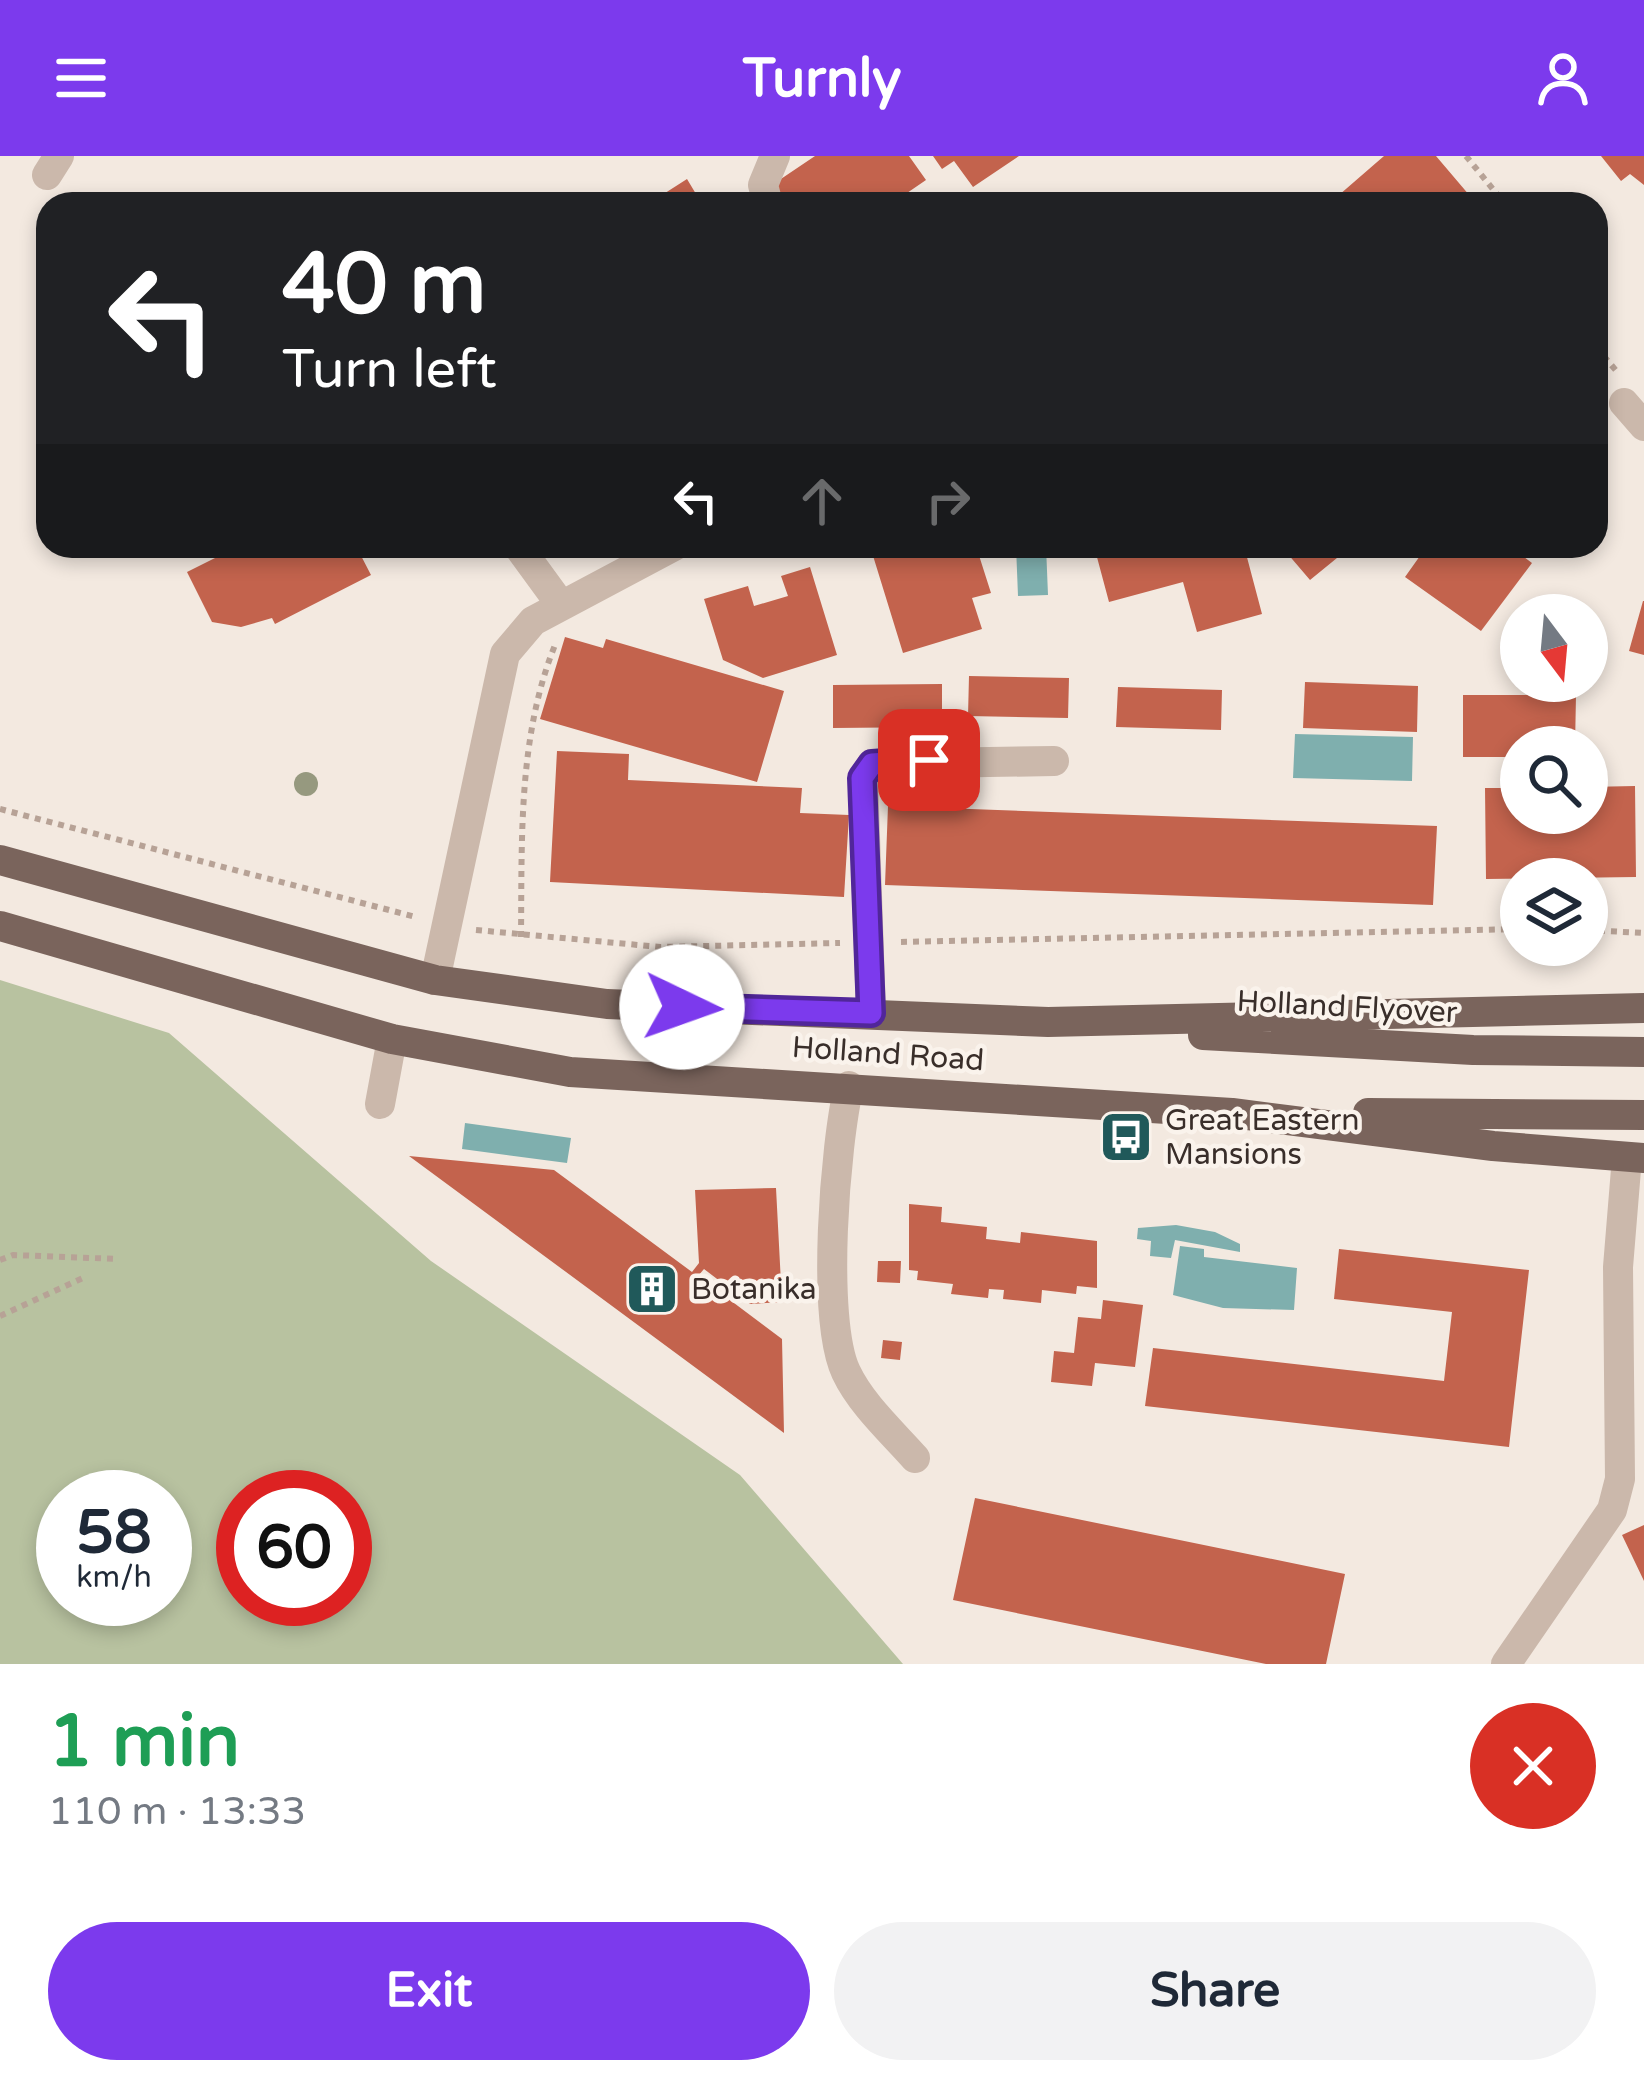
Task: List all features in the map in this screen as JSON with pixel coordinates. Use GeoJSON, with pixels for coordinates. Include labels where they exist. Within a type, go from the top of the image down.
{"type":"FeatureCollection","features":[{"type":"Feature","properties":{"kind":"main road","name":"Holland Road"},"geometry":{"type":"LineString","coordinates":[[0,860],[435,980],[607,1004],[1048,1022],[1644,1008]]}},
{"type":"Feature","properties":{"kind":"main road","name":"Holland Road"},"geometry":{"type":"LineString","coordinates":[[7,924],[392,1039],[569,1072],[1232,1113],[1635,1157]]}},
{"type":"Feature","properties":{"kind":"main road","name":"Holland Flyover"},"geometry":{"type":"LineString","coordinates":[[1048,1022],[1284,1042],[1644,1052]]}},
{"type":"Feature","properties":{"kind":"main road"},"geometry":{"type":"LineString","coordinates":[[1232,1113],[1644,1115]]}},
{"type":"Feature","properties":{"kind":"street"},"geometry":{"type":"LineString","coordinates":[[765,192],[776,156]]}},
{"type":"Feature","properties":{"kind":"street"},"geometry":{"type":"LineString","coordinates":[[527,558],[561,605]]}},
{"type":"Feature","properties":{"kind":"street"},"geometry":{"type":"LineString","coordinates":[[435,980],[505,654],[533,621],[670,558]]}},
{"type":"Feature","properties":{"kind":"street"},"geometry":{"type":"LineString","coordinates":[[871,1013],[862,778],[872,764],[1054,760]]}},
{"type":"Feature","properties":{"kind":"street"},"geometry":{"type":"LineString","coordinates":[[380,1104],[392,1039]]}},
{"type":"Feature","properties":{"kind":"street"},"geometry":{"type":"LineString","coordinates":[[849,1087],[839,1125],[832,1208],[840,1351],[862,1397],[915,1458]]}},
{"type":"Feature","properties":{"kind":"street"},"geometry":{"type":"LineString","coordinates":[[1506,1664],[1612,1510],[1620,1479],[1618,1267],[1635,1157]]}},
{"type":"Feature","properties":{"kind":"path"},"geometry":{"type":"LineString","coordinates":[[1466,156],[1495,192]]}},
{"type":"Feature","properties":{"kind":"path"},"geometry":{"type":"LineString","coordinates":[[521,937],[521,816],[536,694],[558,639]]}},
{"type":"Feature","properties":{"kind":"path"},"geometry":{"type":"LineString","coordinates":[[0,809],[446,925],[521,937],[660,946],[1500,929]]}},
{"type":"Feature","properties":{"kind":"path"},"geometry":{"type":"LineString","coordinates":[[1608,931],[1644,933]]}},
{"type":"Feature","properties":{"kind":"path"},"geometry":{"type":"LineString","coordinates":[[0,1260],[13,1255],[118,1259]]}},
{"type":"Feature","properties":{"kind":"path"},"geometry":{"type":"LineString","coordinates":[[0,1316],[87,1276]]}},
{"type":"Feature","properties":{"kind":"green space"},"geometry":{"type":"Polygon","coordinates":[[[0,980],[169,1033],[431,1261],[740,1475],[903,1664],[0,1664],[0,980]]]}},
{"type":"Feature","properties":{"kind":"water"},"geometry":{"type":"Polygon","coordinates":[[[1016,558],[1046,558],[1048,595],[1018,596],[1016,558]]]}},
{"type":"Feature","properties":{"kind":"water"},"geometry":{"type":"Polygon","coordinates":[[[1295,734],[1413,737],[1412,781],[1293,778],[1295,734]]]}},
{"type":"Feature","properties":{"kind":"water"},"geometry":{"type":"Polygon","coordinates":[[[465,1123],[571,1138],[567,1163],[462,1149],[465,1123]]]}},
{"type":"Feature","properties":{"kind":"water"},"geometry":{"type":"Polygon","coordinates":[[[1176,1225],[1215,1232],[1240,1244],[1240,1252],[1175,1240],[1171,1258],[1150,1256],[1151,1241],[1137,1239],[1138,1228],[1176,1225]]]}},
{"type":"Feature","properties":{"kind":"water"},"geometry":{"type":"Polygon","coordinates":[[[1180,1246],[1204,1249],[1204,1257],[1297,1268],[1294,1310],[1223,1308],[1173,1295],[1180,1246]]]}},
{"type":"Feature","properties":{"kind":"building"},"geometry":{"type":"Polygon","coordinates":[[[815,156],[909,156],[926,180],[908,192],[773,192],[769,187],[815,156]]]}},
{"type":"Feature","properties":{"kind":"building"},"geometry":{"type":"Polygon","coordinates":[[[933,156],[1019,156],[973,187],[954,161],[942,169],[933,156]]]}},
{"type":"Feature","properties":{"kind":"building"},"geometry":{"type":"Polygon","coordinates":[[[1384,156],[1436,156],[1467,192],[1342,192],[1384,156]]]}},
{"type":"Feature","properties":{"kind":"building"},"geometry":{"type":"Polygon","coordinates":[[[1601,156],[1644,156],[1644,185],[1630,174],[1621,181],[1601,156]]]}},
{"type":"Feature","properties":{"kind":"building"},"geometry":{"type":"Polygon","coordinates":[[[687,179],[695,192],[667,192],[687,179]]]}},
{"type":"Feature","properties":{"kind":"building"},"geometry":{"type":"Polygon","coordinates":[[[215,558],[362,558],[371,575],[275,624],[272,618],[241,627],[212,622],[187,572],[215,558]]]}},
{"type":"Feature","properties":{"kind":"building"},"geometry":{"type":"Polygon","coordinates":[[[874,558],[980,558],[991,593],[972,598],[982,629],[903,653],[874,558]]]}},
{"type":"Feature","properties":{"kind":"building"},"geometry":{"type":"Polygon","coordinates":[[[1097,558],[1247,558],[1262,614],[1197,632],[1183,582],[1109,602],[1097,558]]]}},
{"type":"Feature","properties":{"kind":"building"},"geometry":{"type":"Polygon","coordinates":[[[1291,558],[1337,558],[1310,580],[1291,558]]]}},
{"type":"Feature","properties":{"kind":"building"},"geometry":{"type":"Polygon","coordinates":[[[1418,558],[1525,558],[1532,563],[1509,594],[1500,594],[1500,606],[1481,631],[1405,577],[1418,558]]]}},
{"type":"Feature","properties":{"kind":"building"},"geometry":{"type":"Polygon","coordinates":[[[810,567],[837,655],[763,678],[723,660],[704,599],[748,586],[754,606],[788,596],[781,576],[810,567]]]}},
{"type":"Feature","properties":{"kind":"building"},"geometry":{"type":"Polygon","coordinates":[[[1644,601],[1644,655],[1629,651],[1644,601]]]}},
{"type":"Feature","properties":{"kind":"building"},"geometry":{"type":"Polygon","coordinates":[[[565,637],[603,648],[606,639],[784,691],[757,782],[540,719],[565,637]]]}},
{"type":"Feature","properties":{"kind":"building"},"geometry":{"type":"Polygon","coordinates":[[[969,676],[1069,678],[1068,718],[968,716],[969,676]]]}},
{"type":"Feature","properties":{"kind":"building"},"geometry":{"type":"Polygon","coordinates":[[[1305,682],[1418,686],[1417,732],[1303,728],[1305,682]]]}},
{"type":"Feature","properties":{"kind":"building"},"geometry":{"type":"Polygon","coordinates":[[[942,684],[942,727],[833,728],[833,685],[942,684]]]}},
{"type":"Feature","properties":{"kind":"building"},"geometry":{"type":"Polygon","coordinates":[[[1118,687],[1222,690],[1221,730],[1116,727],[1118,687]]]}},
{"type":"Feature","properties":{"kind":"building"},"geometry":{"type":"Polygon","coordinates":[[[1463,695],[1500,695],[1500,702],[1576,702],[1575,726],[1500,726],[1500,757],[1463,757],[1463,695]]]}},
{"type":"Feature","properties":{"kind":"building"},"geometry":{"type":"Polygon","coordinates":[[[557,751],[629,754],[628,780],[802,788],[800,813],[849,815],[844,897],[550,882],[557,751]]]}},
{"type":"Feature","properties":{"kind":"building"},"geometry":{"type":"Polygon","coordinates":[[[1635,786],[1636,877],[1608,877],[1608,858],[1500,858],[1500,879],[1486,879],[1485,788],[1500,788],[1500,834],[1608,834],[1608,787],[1635,786]]]}},
{"type":"Feature","properties":{"kind":"building"},"geometry":{"type":"Polygon","coordinates":[[[888,806],[1437,826],[1433,905],[885,885],[888,806]]]}},
{"type":"Feature","properties":{"kind":"building","name":"Botanika"},"geometry":{"type":"Polygon","coordinates":[[[409,1156],[554,1170],[692,1272],[699,1263],[695,1190],[776,1188],[782,1302],[750,1304],[704,1269],[698,1276],[782,1339],[784,1433],[409,1156]]]}},
{"type":"Feature","properties":{"kind":"building"},"geometry":{"type":"Polygon","coordinates":[[[909,1204],[942,1207],[941,1222],[987,1227],[986,1239],[1020,1243],[1021,1232],[1097,1241],[1097,1288],[1077,1286],[1076,1294],[1042,1290],[1041,1303],[1003,1299],[1004,1290],[989,1289],[988,1298],[951,1294],[953,1284],[917,1280],[918,1271],[909,1270],[909,1204]]]}},
{"type":"Feature","properties":{"kind":"building"},"geometry":{"type":"Polygon","coordinates":[[[1339,1249],[1529,1270],[1509,1447],[1145,1406],[1153,1348],[1444,1381],[1452,1312],[1334,1299],[1339,1249]]]}},
{"type":"Feature","properties":{"kind":"building"},"geometry":{"type":"Polygon","coordinates":[[[878,1261],[901,1261],[900,1283],[877,1282],[878,1261]]]}},
{"type":"Feature","properties":{"kind":"building"},"geometry":{"type":"Polygon","coordinates":[[[1103,1300],[1143,1305],[1135,1367],[1095,1363],[1092,1386],[1051,1382],[1054,1351],[1074,1353],[1078,1317],[1101,1319],[1103,1300]]]}},
{"type":"Feature","properties":{"kind":"building"},"geometry":{"type":"Polygon","coordinates":[[[883,1340],[902,1342],[900,1360],[881,1358],[883,1340]]]}},
{"type":"Feature","properties":{"kind":"building"},"geometry":{"type":"Polygon","coordinates":[[[975,1498],[1345,1574],[1326,1664],[1266,1664],[953,1600],[975,1498]]]}},
{"type":"Feature","properties":{"kind":"building"},"geometry":{"type":"Polygon","coordinates":[[[1644,1525],[1644,1581],[1622,1535],[1644,1525]]]}},
{"type":"Feature","properties":{"kind":"place","name":"Great Eastern Mansions"},"geometry":{"type":"Point","coordinates":[1126,1137]}},
{"type":"Feature","properties":{"kind":"place","name":"Botanika"},"geometry":{"type":"Point","coordinates":[652,1289]}},
{"type":"Feature","properties":{"kind":"route"},"geometry":{"type":"LineString","coordinates":[[682,1007],[871,1013],[862,778],[872,764],[929,760]]}}]}
